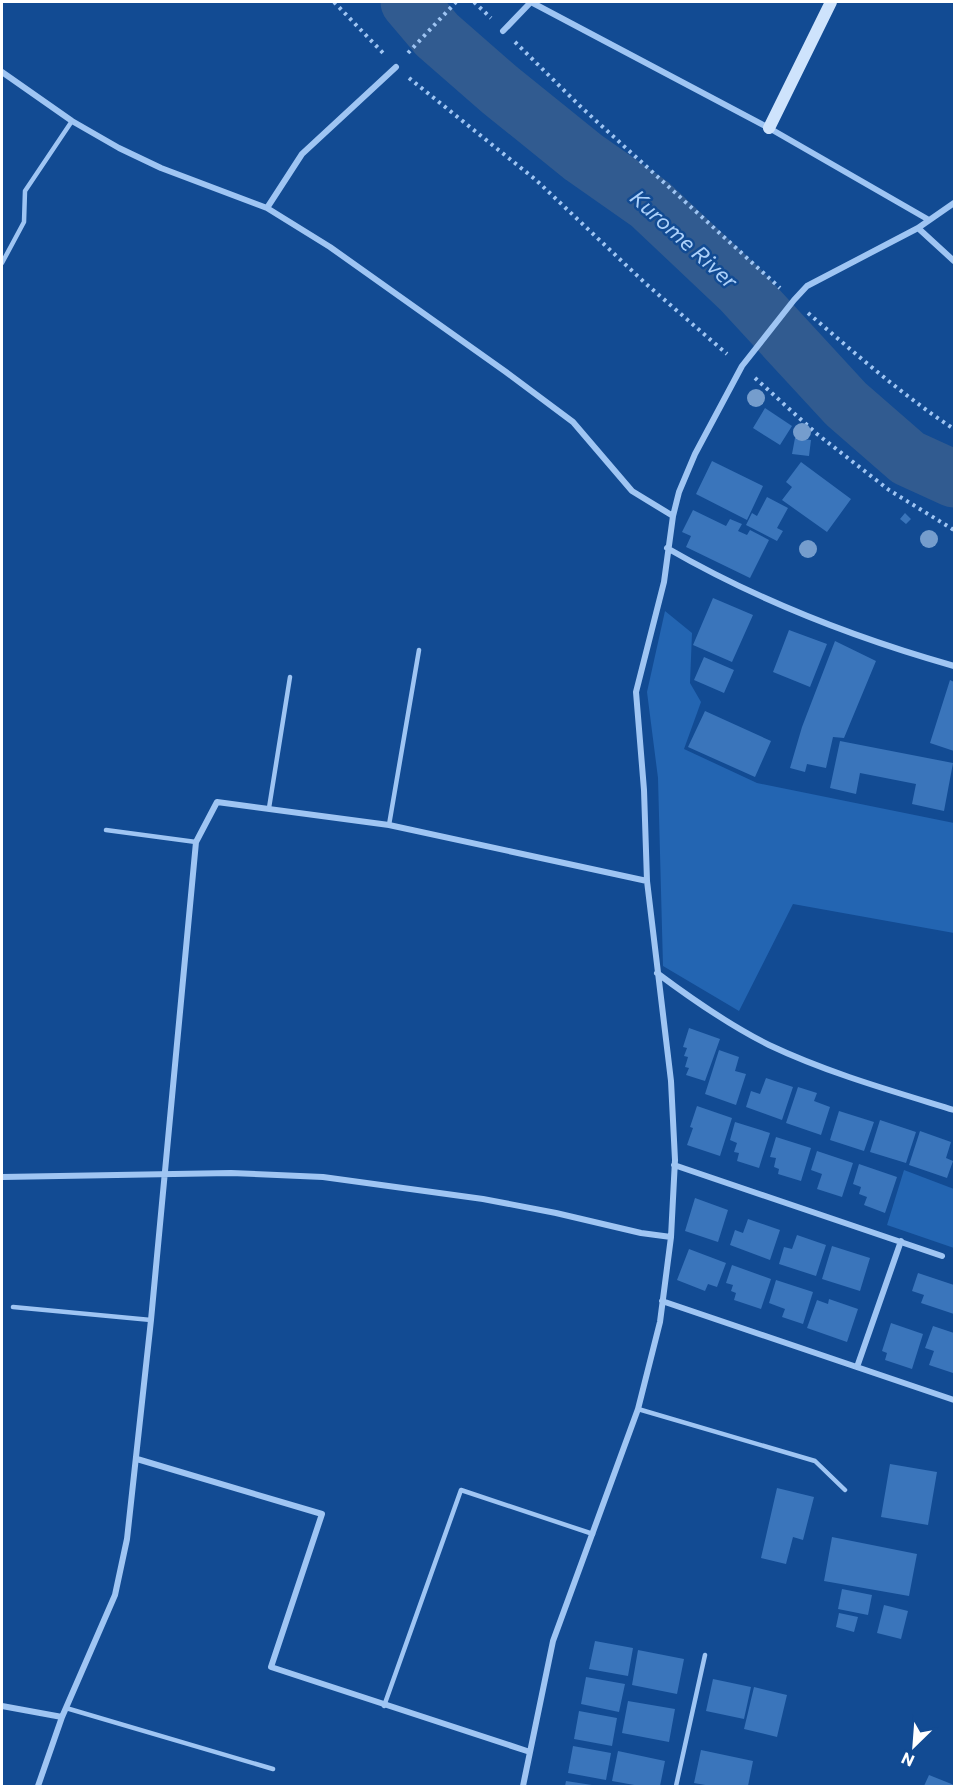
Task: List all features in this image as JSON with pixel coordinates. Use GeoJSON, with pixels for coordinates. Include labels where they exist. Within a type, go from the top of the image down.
{"type":"FeatureCollection","features":[{"type":"Feature","properties":{"kind":"street"},"geometry":{"type":"LineString","coordinates":[[503,31],[531,2],[769,128],[929,220]]}},
{"type":"Feature","properties":{"kind":"street"},"geometry":{"type":"LineString","coordinates":[[769,128],[831,2]]}},
{"type":"Feature","properties":{"kind":"street"},"geometry":{"type":"LineString","coordinates":[[267,208],[302,154],[396,67]]}},
{"type":"Feature","properties":{"kind":"street"},"geometry":{"type":"LineString","coordinates":[[2,72],[72,121],[119,148],[161,168],[267,208],[330,247],[573,422],[632,491],[673,516]]}},
{"type":"Feature","properties":{"kind":"street"},"geometry":{"type":"LineString","coordinates":[[522,1786],[553,1641],[638,1409],[660,1322],[671,1237],[674,1165],[671,1081],[647,881],[644,790],[636,692],[664,582],[673,516],[695,454],[742,366],[791,303],[807,286],[918,228],[954,203]]}},
{"type":"Feature","properties":{"kind":"street"},"geometry":{"type":"LineString","coordinates":[[918,228],[954,261]]}},
{"type":"Feature","properties":{"kind":"street"},"geometry":{"type":"LineString","coordinates":[[668,548],[691,562],[826,623],[898,650],[954,666]]}},
{"type":"Feature","properties":{"kind":"street"},"geometry":{"type":"LineString","coordinates":[[38,1786],[62,1717],[115,1594],[127,1539],[151,1320],[196,842],[217,802],[389,825],[647,881]]}},
{"type":"Feature","properties":{"kind":"street"},"geometry":{"type":"LineString","coordinates":[[657,973],[700,1005],[768,1044],[879,1087],[954,1110]]}},
{"type":"Feature","properties":{"kind":"street"},"geometry":{"type":"LineString","coordinates":[[674,1165],[942,1256]]}},
{"type":"Feature","properties":{"kind":"street"},"geometry":{"type":"LineString","coordinates":[[2,1177],[231,1173],[323,1177],[483,1198],[641,1233],[671,1237]]}},
{"type":"Feature","properties":{"kind":"street"},"geometry":{"type":"LineString","coordinates":[[858,1367],[901,1241]]}},
{"type":"Feature","properties":{"kind":"street"},"geometry":{"type":"LineString","coordinates":[[662,1301],[954,1400]]}},
{"type":"Feature","properties":{"kind":"street"},"geometry":{"type":"LineString","coordinates":[[137,1459],[322,1514],[271,1667],[384,1706],[530,1752]]}},
{"type":"Feature","properties":{"kind":"street"},"geometry":{"type":"LineString","coordinates":[[2,1706],[62,1717]]}},
{"type":"Feature","properties":{"kind":"lane"},"geometry":{"type":"LineString","coordinates":[[2,263],[24,222],[25,191],[72,121]]}},
{"type":"Feature","properties":{"kind":"lane"},"geometry":{"type":"LineString","coordinates":[[389,825],[418,650]]}},
{"type":"Feature","properties":{"kind":"lane"},"geometry":{"type":"LineString","coordinates":[[269,808],[290,677]]}},
{"type":"Feature","properties":{"kind":"lane"},"geometry":{"type":"LineString","coordinates":[[106,830],[196,842]]}},
{"type":"Feature","properties":{"kind":"lane"},"geometry":{"type":"LineString","coordinates":[[13,1307],[151,1320]]}},
{"type":"Feature","properties":{"kind":"lane"},"geometry":{"type":"LineString","coordinates":[[638,1409],[815,1461],[844,1490]]}},
{"type":"Feature","properties":{"kind":"lane"},"geometry":{"type":"LineString","coordinates":[[384,1706],[461,1490],[593,1534]]}},
{"type":"Feature","properties":{"kind":"lane"},"geometry":{"type":"LineString","coordinates":[[676,1786],[705,1655]]}},
{"type":"Feature","properties":{"kind":"lane"},"geometry":{"type":"LineString","coordinates":[[66,1708],[273,1769]]}},
{"type":"Feature","properties":{"kind":"path"},"geometry":{"type":"LineString","coordinates":[[334,2],[396,67],[536,180],[645,283],[817,434],[889,490],[954,530]]}},
{"type":"Feature","properties":{"kind":"path"},"geometry":{"type":"LineString","coordinates":[[396,67],[456,2]]}},
{"type":"Feature","properties":{"kind":"path"},"geometry":{"type":"LineString","coordinates":[[474,2],[791,303],[920,407],[954,429]]}},
{"type":"Feature","properties":{"kind":"shaded area"},"geometry":{"type":"Polygon","coordinates":[[[665,611],[692,633],[690,683],[701,702],[684,749],[757,783],[954,823],[954,933],[793,904],[739,1011],[663,966],[658,778],[647,692],[665,611]]]}},
{"type":"Feature","properties":{"kind":"shaded area"},"geometry":{"type":"Polygon","coordinates":[[[904,1170],[954,1189],[954,1248],[887,1225],[904,1170]]]}},
{"type":"Feature","properties":{"kind":"building"},"geometry":{"type":"Polygon","coordinates":[[[765,408],[792,426],[780,445],[753,428],[765,408]]]}},
{"type":"Feature","properties":{"kind":"building"},"geometry":{"type":"Polygon","coordinates":[[[795,438],[811,440],[809,456],[792,454],[795,438]]]}},
{"type":"Feature","properties":{"kind":"building"},"geometry":{"type":"Polygon","coordinates":[[[712,461],[763,486],[747,520],[696,494],[712,461]]]}},
{"type":"Feature","properties":{"kind":"building"},"geometry":{"type":"Polygon","coordinates":[[[801,462],[851,499],[827,532],[782,500],[792,487],[786,482],[801,462]]]}},
{"type":"Feature","properties":{"kind":"building"},"geometry":{"type":"Polygon","coordinates":[[[767,497],[788,508],[777,528],[783,531],[777,541],[746,525],[752,513],[757,516],[767,497]]]}},
{"type":"Feature","properties":{"kind":"building"},"geometry":{"type":"Polygon","coordinates":[[[693,510],[726,526],[730,519],[742,524],[738,531],[747,535],[750,530],[769,540],[750,578],[686,547],[691,536],[682,532],[693,510]]]}},
{"type":"Feature","properties":{"kind":"building"},"geometry":{"type":"Polygon","coordinates":[[[905,513],[911,519],[906,524],[900,519],[905,513]]]}},
{"type":"Feature","properties":{"kind":"building"},"geometry":{"type":"Polygon","coordinates":[[[713,598],[753,615],[732,662],[693,645],[713,598]]]}},
{"type":"Feature","properties":{"kind":"building"},"geometry":{"type":"Polygon","coordinates":[[[789,630],[827,644],[810,687],[773,672],[789,630]]]}},
{"type":"Feature","properties":{"kind":"building"},"geometry":{"type":"Polygon","coordinates":[[[835,641],[876,661],[844,738],[833,737],[826,768],[807,764],[805,772],[790,768],[802,727],[835,641]]]}},
{"type":"Feature","properties":{"kind":"building"},"geometry":{"type":"Polygon","coordinates":[[[704,657],[734,670],[724,693],[694,680],[704,657]]]}},
{"type":"Feature","properties":{"kind":"building"},"geometry":{"type":"Polygon","coordinates":[[[950,680],[954,682],[954,751],[930,743],[950,680]]]}},
{"type":"Feature","properties":{"kind":"building"},"geometry":{"type":"Polygon","coordinates":[[[705,711],[771,741],[755,777],[688,747],[705,711]]]}},
{"type":"Feature","properties":{"kind":"building"},"geometry":{"type":"Polygon","coordinates":[[[840,741],[953,763],[944,811],[912,804],[916,784],[860,773],[856,794],[830,788],[840,741]]]}},
{"type":"Feature","properties":{"kind":"building"},"geometry":{"type":"Polygon","coordinates":[[[689,1028],[720,1039],[705,1081],[686,1075],[689,1068],[685,1067],[688,1057],[684,1056],[687,1048],[683,1047],[689,1028]]]}},
{"type":"Feature","properties":{"kind":"building"},"geometry":{"type":"Polygon","coordinates":[[[719,1050],[739,1057],[735,1071],[746,1074],[736,1105],[705,1094],[719,1050]]]}},
{"type":"Feature","properties":{"kind":"building"},"geometry":{"type":"Polygon","coordinates":[[[766,1078],[793,1087],[782,1120],[746,1107],[751,1091],[760,1094],[766,1078]]]}},
{"type":"Feature","properties":{"kind":"building"},"geometry":{"type":"Polygon","coordinates":[[[798,1087],[817,1093],[814,1101],[830,1107],[821,1135],[786,1123],[798,1087]]]}},
{"type":"Feature","properties":{"kind":"building"},"geometry":{"type":"Polygon","coordinates":[[[697,1106],[732,1118],[720,1156],[687,1145],[697,1106]]]}},
{"type":"Feature","properties":{"kind":"building"},"geometry":{"type":"Polygon","coordinates":[[[839,1111],[874,1122],[864,1151],[830,1140],[839,1111]]]}},
{"type":"Feature","properties":{"kind":"building"},"geometry":{"type":"Polygon","coordinates":[[[880,1120],[916,1132],[906,1163],[870,1152],[880,1120]]]}},
{"type":"Feature","properties":{"kind":"building"},"geometry":{"type":"Polygon","coordinates":[[[735,1122],[770,1133],[759,1168],[737,1161],[739,1153],[734,1152],[737,1143],[730,1140],[735,1122]]]}},
{"type":"Feature","properties":{"kind":"building"},"geometry":{"type":"Polygon","coordinates":[[[920,1131],[951,1142],[946,1158],[953,1161],[947,1178],[909,1165],[920,1131]]]}},
{"type":"Feature","properties":{"kind":"building"},"geometry":{"type":"Polygon","coordinates":[[[776,1137],[811,1148],[801,1181],[778,1174],[779,1169],[774,1167],[776,1158],[770,1157],[776,1137]]]}},
{"type":"Feature","properties":{"kind":"building"},"geometry":{"type":"Polygon","coordinates":[[[817,1151],[853,1163],[842,1197],[817,1189],[822,1174],[811,1170],[817,1151]]]}},
{"type":"Feature","properties":{"kind":"building"},"geometry":{"type":"Polygon","coordinates":[[[859,1164],[897,1177],[885,1213],[864,1205],[867,1197],[859,1194],[861,1187],[853,1184],[859,1164]]]}},
{"type":"Feature","properties":{"kind":"building"},"geometry":{"type":"Polygon","coordinates":[[[695,1198],[728,1210],[718,1242],[685,1231],[695,1198]]]}},
{"type":"Feature","properties":{"kind":"building"},"geometry":{"type":"Polygon","coordinates":[[[748,1219],[780,1230],[770,1260],[730,1245],[735,1230],[743,1233],[748,1219]]]}},
{"type":"Feature","properties":{"kind":"building"},"geometry":{"type":"Polygon","coordinates":[[[797,1235],[826,1245],[816,1276],[779,1264],[784,1247],[792,1249],[797,1235]]]}},
{"type":"Feature","properties":{"kind":"building"},"geometry":{"type":"Polygon","coordinates":[[[832,1246],[870,1258],[860,1291],[822,1279],[832,1246]]]}},
{"type":"Feature","properties":{"kind":"building"},"geometry":{"type":"Polygon","coordinates":[[[689,1249],[726,1263],[717,1287],[708,1284],[705,1291],[677,1280],[689,1249]]]}},
{"type":"Feature","properties":{"kind":"building"},"geometry":{"type":"Polygon","coordinates":[[[732,1265],[771,1279],[761,1309],[734,1300],[736,1293],[731,1291],[733,1285],[726,1283],[732,1265]]]}},
{"type":"Feature","properties":{"kind":"building"},"geometry":{"type":"Polygon","coordinates":[[[918,1273],[954,1285],[954,1314],[921,1303],[924,1295],[912,1291],[918,1273]]]}},
{"type":"Feature","properties":{"kind":"building"},"geometry":{"type":"Polygon","coordinates":[[[776,1280],[813,1292],[803,1324],[782,1317],[785,1309],[769,1303],[776,1280]]]}},
{"type":"Feature","properties":{"kind":"building"},"geometry":{"type":"Polygon","coordinates":[[[829,1299],[858,1309],[847,1342],[807,1328],[817,1300],[828,1304],[829,1299]]]}},
{"type":"Feature","properties":{"kind":"building"},"geometry":{"type":"Polygon","coordinates":[[[891,1323],[923,1334],[912,1369],[885,1360],[887,1353],[882,1351],[891,1323]]]}},
{"type":"Feature","properties":{"kind":"building"},"geometry":{"type":"Polygon","coordinates":[[[933,1326],[954,1333],[953,1373],[929,1365],[934,1351],[925,1348],[933,1326]]]}},
{"type":"Feature","properties":{"kind":"building"},"geometry":{"type":"Polygon","coordinates":[[[890,1464],[937,1472],[928,1525],[881,1517],[890,1464]]]}},
{"type":"Feature","properties":{"kind":"building"},"geometry":{"type":"Polygon","coordinates":[[[777,1488],[814,1497],[803,1540],[793,1537],[786,1564],[761,1558],[777,1488]]]}},
{"type":"Feature","properties":{"kind":"building"},"geometry":{"type":"Polygon","coordinates":[[[832,1537],[917,1554],[909,1596],[824,1581],[832,1537]]]}},
{"type":"Feature","properties":{"kind":"building"},"geometry":{"type":"Polygon","coordinates":[[[842,1589],[872,1595],[868,1615],[838,1609],[842,1589]]]}},
{"type":"Feature","properties":{"kind":"building"},"geometry":{"type":"Polygon","coordinates":[[[884,1605],[908,1611],[901,1639],[877,1633],[884,1605]]]}},
{"type":"Feature","properties":{"kind":"building"},"geometry":{"type":"Polygon","coordinates":[[[839,1613],[858,1617],[854,1632],[836,1627],[839,1613]]]}},
{"type":"Feature","properties":{"kind":"building"},"geometry":{"type":"Polygon","coordinates":[[[595,1641],[633,1648],[628,1676],[589,1669],[595,1641]]]}},
{"type":"Feature","properties":{"kind":"building"},"geometry":{"type":"Polygon","coordinates":[[[638,1650],[684,1659],[677,1694],[632,1685],[638,1650]]]}},
{"type":"Feature","properties":{"kind":"building"},"geometry":{"type":"Polygon","coordinates":[[[586,1677],[625,1684],[619,1712],[581,1704],[586,1677]]]}},
{"type":"Feature","properties":{"kind":"building"},"geometry":{"type":"Polygon","coordinates":[[[713,1679],[751,1687],[744,1719],[706,1711],[713,1679]]]}},
{"type":"Feature","properties":{"kind":"building"},"geometry":{"type":"Polygon","coordinates":[[[754,1687],[787,1695],[777,1737],[744,1729],[754,1687]]]}},
{"type":"Feature","properties":{"kind":"building"},"geometry":{"type":"Polygon","coordinates":[[[628,1701],[675,1709],[669,1742],[622,1733],[628,1701]]]}},
{"type":"Feature","properties":{"kind":"building"},"geometry":{"type":"Polygon","coordinates":[[[579,1711],[617,1718],[612,1746],[574,1739],[579,1711]]]}},
{"type":"Feature","properties":{"kind":"building"},"geometry":{"type":"Polygon","coordinates":[[[573,1746],[611,1753],[606,1780],[568,1773],[573,1746]]]}},
{"type":"Feature","properties":{"kind":"building"},"geometry":{"type":"Polygon","coordinates":[[[701,1750],[753,1761],[748,1786],[711,1786],[694,1783],[701,1750]]]}},
{"type":"Feature","properties":{"kind":"building"},"geometry":{"type":"Polygon","coordinates":[[[618,1751],[665,1761],[660,1786],[640,1786],[612,1781],[618,1751]]]}},
{"type":"Feature","properties":{"kind":"building"},"geometry":{"type":"Polygon","coordinates":[[[929,1775],[954,1785],[954,1786],[924,1786],[929,1775]]]}},
{"type":"Feature","properties":{"kind":"building"},"geometry":{"type":"Polygon","coordinates":[[[566,1781],[592,1785],[565,1786],[566,1781]]]}},
{"type":"Feature","properties":{"kind":"waterway","name":"Kurome River"},"geometry":{"type":"LineString","coordinates":[[409,2],[437,35],[500,90],[583,157],[650,204],[740,289],[846,404],[908,458],[954,479]]}}]}
